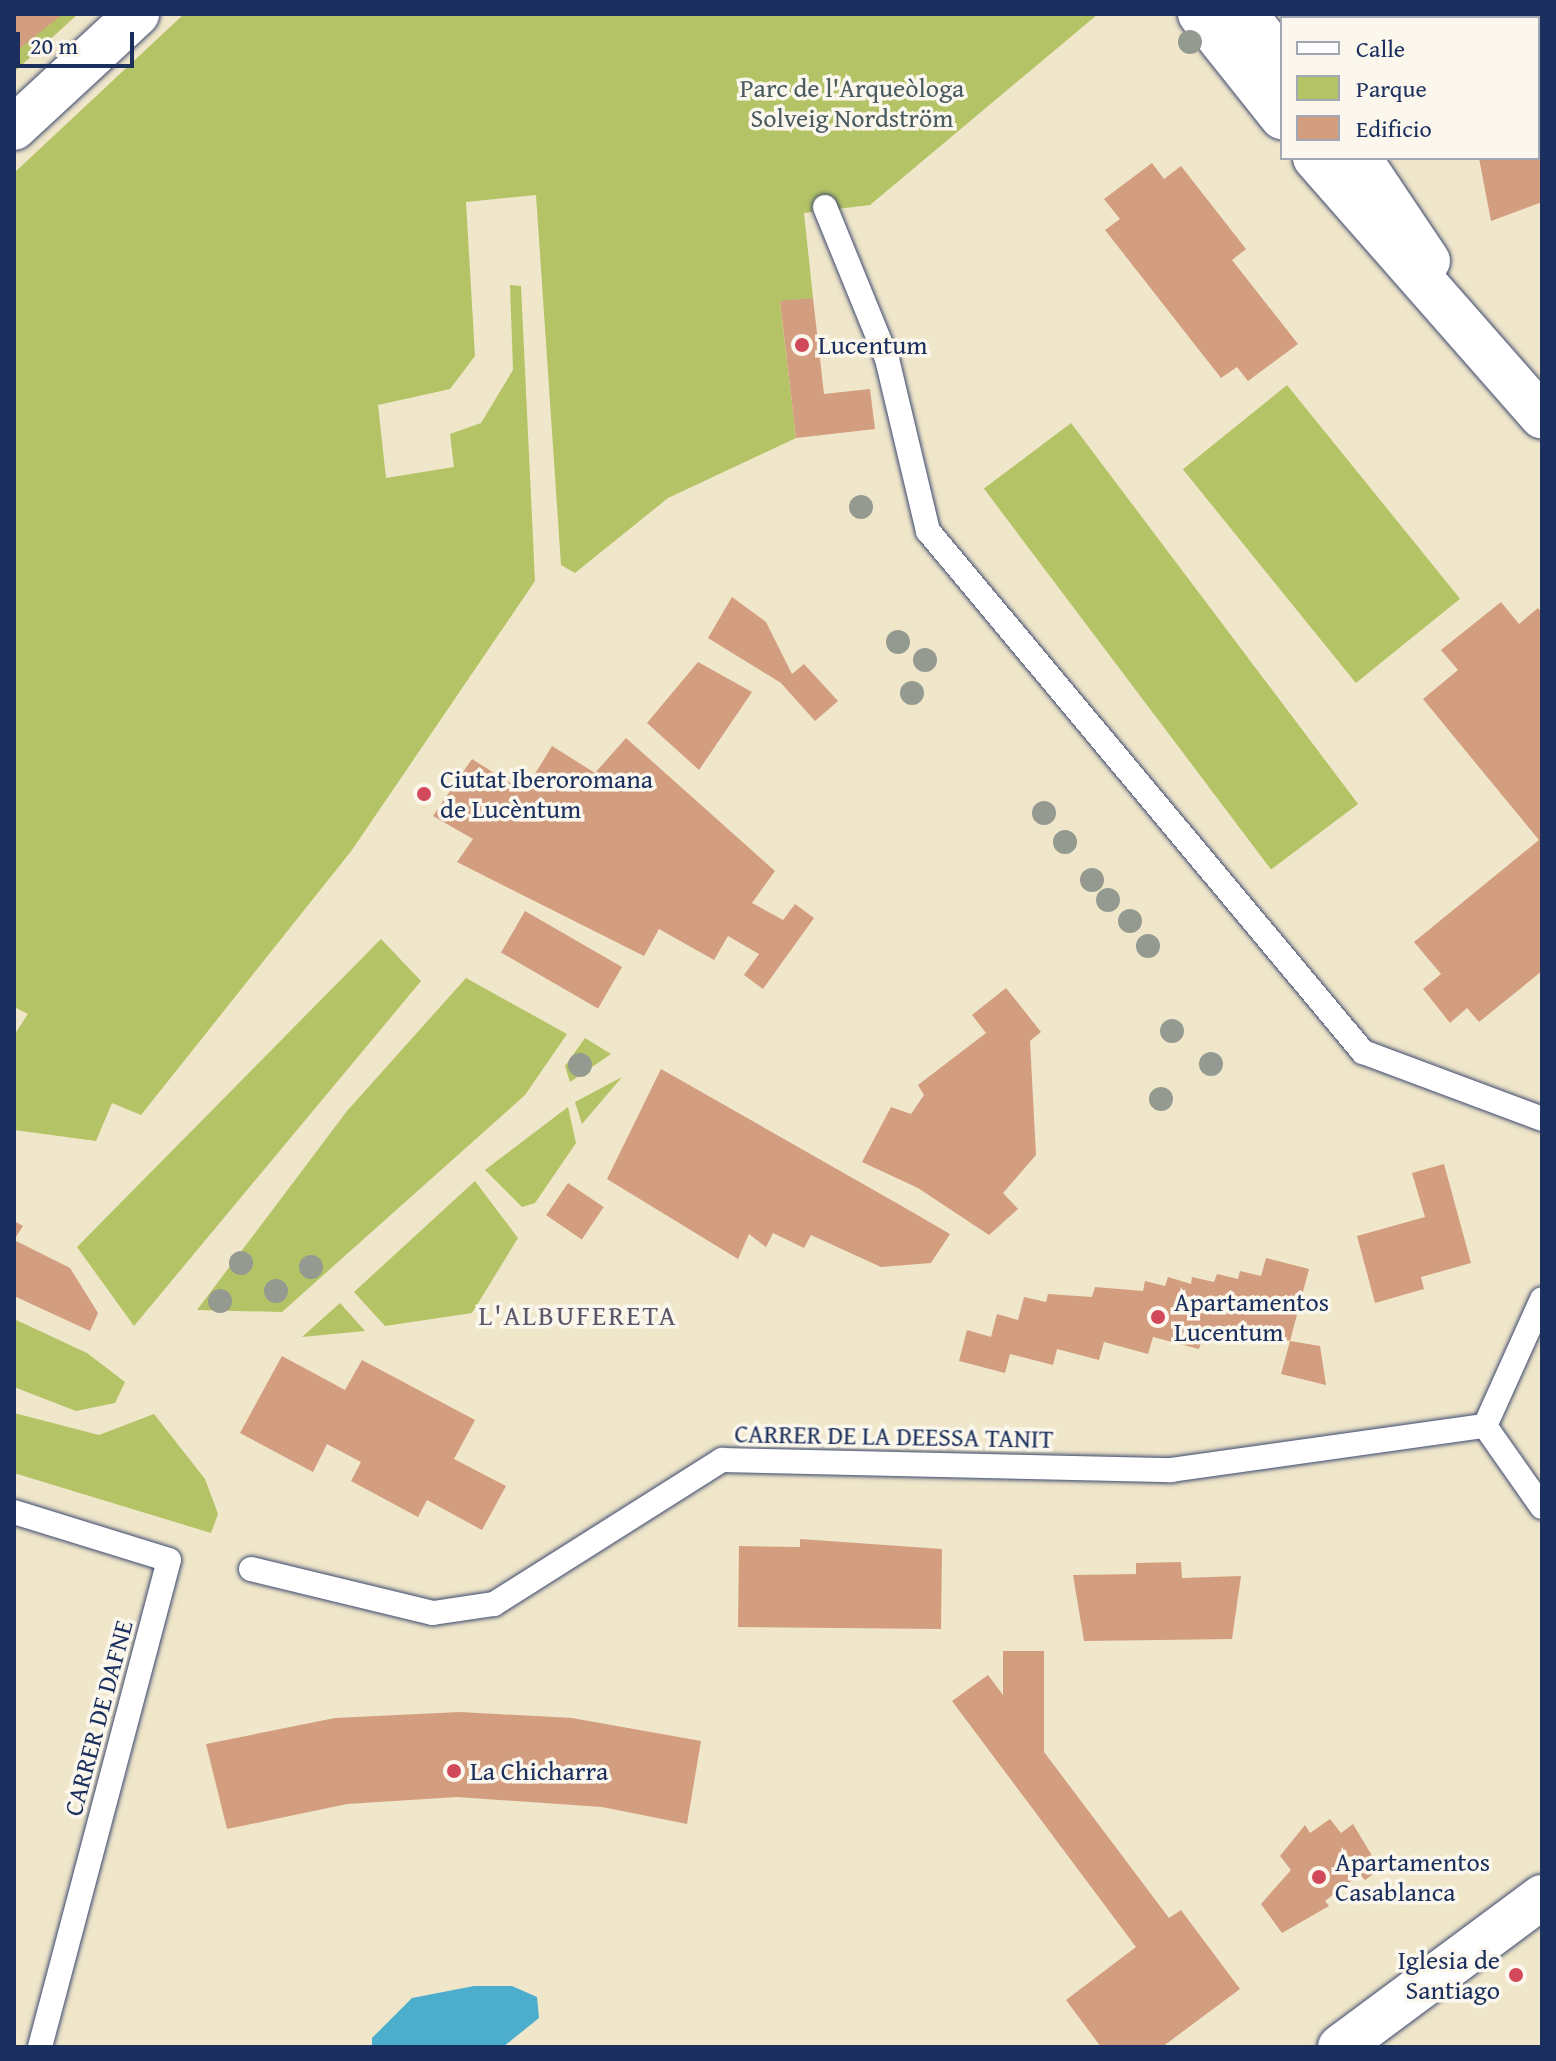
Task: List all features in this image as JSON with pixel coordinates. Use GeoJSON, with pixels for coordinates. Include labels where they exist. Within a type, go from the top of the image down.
{"type":"FeatureCollection","features":[{"type":"Feature","properties":{"kind":"street"},"geometry":{"type":"LineString","coordinates":[[14,128],[137,14]]}},
{"type":"Feature","properties":{"kind":"street"},"geometry":{"type":"LineString","coordinates":[[1200,14],[1280,114]]}},
{"type":"Feature","properties":{"kind":"street"},"geometry":{"type":"LineString","coordinates":[[1245,14],[1280,58]]}},
{"type":"Feature","properties":{"kind":"street"},"geometry":{"type":"LineString","coordinates":[[1317,160],[1464,322],[1542,416]]}},
{"type":"Feature","properties":{"kind":"street"},"geometry":{"type":"LineString","coordinates":[[1360,160],[1464,322]]}},
{"type":"Feature","properties":{"kind":"street"},"geometry":{"type":"LineString","coordinates":[[1340,2047],[1542,1897]]}},
{"type":"Feature","properties":{"kind":"lane"},"geometry":{"type":"LineString","coordinates":[[825,207],[887,359],[928,531],[1363,1052],[1542,1119]]}},
{"type":"Feature","properties":{"kind":"lane"},"geometry":{"type":"LineString","coordinates":[[1542,1299],[1485,1426],[1542,1507]]}},
{"type":"Feature","properties":{"kind":"lane","name":"CARRER DE LA DEESSA TANIT"},"geometry":{"type":"LineString","coordinates":[[251,1569],[433,1613],[494,1604],[722,1460],[1171,1470],[1485,1426]]}},
{"type":"Feature","properties":{"kind":"lane","name":"CARRER DE DAFNE"},"geometry":{"type":"LineString","coordinates":[[14,1512],[169,1560],[40,2047]]}},
{"type":"Feature","properties":{"kind":"green space"},"geometry":{"type":"Polygon","coordinates":[[[14,14],[78,14],[14,72],[14,14]]]}},
{"type":"Feature","properties":{"kind":"green space","name":"Parc de l'Arqueòloga Solveig Nordström"},"geometry":{"type":"Polygon","coordinates":[[[184,14],[1098,14],[870,205],[804,213],[813,298],[780,302],[796,438],[668,498],[575,573],[561,565],[536,195],[466,202],[475,356],[450,389],[378,405],[386,478],[454,467],[450,434],[481,423],[513,370],[510,285],[521,286],[535,581],[352,850],[141,1115],[112,1103],[96,1141],[14,1130],[14,1035],[28,1014],[14,1007],[14,173],[184,14]]]}},
{"type":"Feature","properties":{"kind":"green space"},"geometry":{"type":"Polygon","coordinates":[[[1287,385],[1460,599],[1356,683],[1183,469],[1287,385]]]}},
{"type":"Feature","properties":{"kind":"green space"},"geometry":{"type":"Polygon","coordinates":[[[1071,423],[1358,804],[1271,870],[984,489],[1071,423]]]}},
{"type":"Feature","properties":{"kind":"green space"},"geometry":{"type":"Polygon","coordinates":[[[381,939],[421,981],[134,1326],[77,1247],[381,939]]]}},
{"type":"Feature","properties":{"kind":"green space"},"geometry":{"type":"Polygon","coordinates":[[[466,978],[567,1034],[525,1095],[282,1312],[197,1310],[347,1111],[466,978]]]}},
{"type":"Feature","properties":{"kind":"green space"},"geometry":{"type":"Polygon","coordinates":[[[585,1038],[611,1054],[570,1082],[565,1066],[585,1038]]]}},
{"type":"Feature","properties":{"kind":"green space"},"geometry":{"type":"Polygon","coordinates":[[[622,1077],[582,1124],[575,1102],[622,1077]]]}},
{"type":"Feature","properties":{"kind":"green space"},"geometry":{"type":"Polygon","coordinates":[[[568,1107],[576,1143],[535,1203],[522,1207],[485,1170],[568,1107]]]}},
{"type":"Feature","properties":{"kind":"green space"},"geometry":{"type":"Polygon","coordinates":[[[475,1181],[518,1238],[472,1313],[385,1326],[354,1292],[475,1181]]]}},
{"type":"Feature","properties":{"kind":"green space"},"geometry":{"type":"Polygon","coordinates":[[[340,1303],[365,1331],[302,1337],[340,1303]]]}},
{"type":"Feature","properties":{"kind":"green space"},"geometry":{"type":"Polygon","coordinates":[[[14,1319],[87,1353],[125,1382],[115,1403],[76,1411],[14,1387],[14,1319]]]}},
{"type":"Feature","properties":{"kind":"green space"},"geometry":{"type":"Polygon","coordinates":[[[14,1413],[99,1435],[154,1414],[205,1479],[218,1514],[211,1533],[14,1473],[14,1413]]]}},
{"type":"Feature","properties":{"kind":"water"},"geometry":{"type":"Polygon","coordinates":[[[474,1986],[512,1986],[537,1997],[539,2018],[503,2047],[372,2047],[372,2038],[412,1998],[474,1986]]]}},
{"type":"Feature","properties":{"kind":"building"},"geometry":{"type":"Polygon","coordinates":[[[14,14],[63,14],[14,53],[14,14]]]}},
{"type":"Feature","properties":{"kind":"building"},"geometry":{"type":"Polygon","coordinates":[[[1542,133],[1542,202],[1491,221],[1479,160],[1540,160],[1542,133]]]}},
{"type":"Feature","properties":{"kind":"building"},"geometry":{"type":"Polygon","coordinates":[[[1152,163],[1164,179],[1181,166],[1246,249],[1232,260],[1298,344],[1248,381],[1237,367],[1221,378],[1105,230],[1120,219],[1104,199],[1152,163]]]}},
{"type":"Feature","properties":{"kind":"building","name":"Lucentum"},"geometry":{"type":"Polygon","coordinates":[[[813,298],[824,394],[870,389],[875,429],[796,438],[780,301],[813,298]]]}},
{"type":"Feature","properties":{"kind":"building"},"geometry":{"type":"Polygon","coordinates":[[[732,597],[766,622],[792,674],[804,664],[838,701],[815,721],[781,683],[708,638],[732,597]]]}},
{"type":"Feature","properties":{"kind":"building"},"geometry":{"type":"Polygon","coordinates":[[[1501,602],[1519,624],[1538,608],[1542,613],[1542,971],[1479,1022],[1467,1008],[1450,1023],[1423,989],[1441,974],[1414,942],[1539,840],[1423,699],[1458,670],[1441,650],[1501,602]]]}},
{"type":"Feature","properties":{"kind":"building"},"geometry":{"type":"Polygon","coordinates":[[[698,662],[752,692],[699,770],[647,723],[698,662]]]}},
{"type":"Feature","properties":{"kind":"building"},"geometry":{"type":"Polygon","coordinates":[[[626,738],[775,871],[752,903],[783,920],[795,904],[814,918],[763,989],[744,975],[759,954],[728,936],[714,960],[659,929],[644,956],[457,862],[473,839],[433,816],[472,759],[524,792],[552,746],[595,773],[626,738]]]}},
{"type":"Feature","properties":{"kind":"building"},"geometry":{"type":"Polygon","coordinates":[[[525,911],[622,967],[598,1009],[501,953],[525,911]]]}},
{"type":"Feature","properties":{"kind":"building"},"geometry":{"type":"Polygon","coordinates":[[[1006,988],[1041,1032],[1030,1041],[1036,1155],[1003,1193],[1018,1209],[989,1235],[918,1188],[862,1162],[891,1107],[911,1114],[924,1095],[918,1085],[986,1033],[972,1015],[1006,988]]]}},
{"type":"Feature","properties":{"kind":"building"},"geometry":{"type":"Polygon","coordinates":[[[661,1069],[950,1234],[931,1263],[881,1267],[811,1235],[804,1248],[773,1233],[766,1247],[749,1234],[738,1259],[607,1179],[661,1069]]]}},
{"type":"Feature","properties":{"kind":"building"},"geometry":{"type":"Polygon","coordinates":[[[1444,1164],[1471,1263],[1421,1277],[1424,1289],[1375,1303],[1357,1236],[1425,1217],[1412,1173],[1444,1164]]]}},
{"type":"Feature","properties":{"kind":"building"},"geometry":{"type":"Polygon","coordinates":[[[568,1183],[604,1207],[582,1239],[546,1215],[568,1183]]]}},
{"type":"Feature","properties":{"kind":"building"},"geometry":{"type":"Polygon","coordinates":[[[14,1221],[23,1226],[14,1240],[14,1221]]]}},
{"type":"Feature","properties":{"kind":"building"},"geometry":{"type":"Polygon","coordinates":[[[14,1240],[70,1268],[98,1313],[90,1331],[14,1296],[14,1240]]]}},
{"type":"Feature","properties":{"kind":"building","name":"Apartamentos Lucentum"},"geometry":{"type":"Polygon","coordinates":[[[1266,1258],[1309,1269],[1290,1341],[1248,1330],[1245,1343],[1204,1332],[1199,1349],[1153,1337],[1148,1354],[1104,1342],[1099,1360],[1057,1349],[1053,1365],[1010,1354],[1005,1373],[959,1361],[967,1330],[991,1337],[997,1314],[1018,1320],[1024,1297],[1046,1302],[1048,1294],[1092,1297],[1095,1287],[1143,1291],[1145,1281],[1165,1286],[1168,1277],[1191,1284],[1192,1277],[1214,1282],[1217,1274],[1238,1279],[1240,1271],[1261,1276],[1266,1258]]]}},
{"type":"Feature","properties":{"kind":"building"},"geometry":{"type":"Polygon","coordinates":[[[1290,1341],[1320,1346],[1326,1385],[1281,1374],[1290,1341]]]}},
{"type":"Feature","properties":{"kind":"building"},"geometry":{"type":"Polygon","coordinates":[[[282,1356],[345,1390],[362,1360],[475,1420],[454,1459],[506,1486],[482,1530],[427,1500],[418,1517],[351,1481],[361,1462],[327,1444],[313,1472],[240,1433],[282,1356]]]}},
{"type":"Feature","properties":{"kind":"building"},"geometry":{"type":"Polygon","coordinates":[[[800,1539],[942,1549],[941,1629],[738,1627],[739,1546],[800,1547],[800,1539]]]}},
{"type":"Feature","properties":{"kind":"building"},"geometry":{"type":"Polygon","coordinates":[[[1181,1562],[1182,1578],[1241,1576],[1232,1639],[1084,1641],[1073,1575],[1136,1574],[1136,1563],[1181,1562]]]}},
{"type":"Feature","properties":{"kind":"building"},"geometry":{"type":"Polygon","coordinates":[[[1003,1651],[1044,1651],[1044,1752],[1169,1918],[1181,1910],[1240,1989],[1162,2047],[1101,2047],[1066,2000],[1136,1947],[952,1701],[988,1675],[1003,1695],[1003,1651]]]}},
{"type":"Feature","properties":{"kind":"building","name":"La Chicharra"},"geometry":{"type":"Polygon","coordinates":[[[460,1712],[572,1718],[701,1741],[687,1824],[602,1807],[457,1797],[347,1804],[227,1829],[206,1744],[335,1718],[460,1712]]]}},
{"type":"Feature","properties":{"kind":"building","name":"Apartamentos Casablanca"},"geometry":{"type":"Polygon","coordinates":[[[1330,1819],[1341,1833],[1353,1824],[1380,1869],[1365,1880],[1360,1874],[1325,1901],[1329,1906],[1282,1933],[1261,1904],[1291,1870],[1280,1856],[1305,1825],[1310,1833],[1330,1819]]]}},
{"type":"Feature","properties":{"kind":"place","name":"Lucentum"},"geometry":{"type":"Point","coordinates":[802,345]}},
{"type":"Feature","properties":{"kind":"place","name":"Ciutat Iberoromana de Lucèntum"},"geometry":{"type":"Point","coordinates":[424,794]}},
{"type":"Feature","properties":{"kind":"place","name":"Apartamentos Lucentum"},"geometry":{"type":"Point","coordinates":[1158,1317]}},
{"type":"Feature","properties":{"kind":"place","name":"La Chicharra"},"geometry":{"type":"Point","coordinates":[454,1771]}},
{"type":"Feature","properties":{"kind":"place","name":"Apartamentos Casablanca"},"geometry":{"type":"Point","coordinates":[1319,1877]}},
{"type":"Feature","properties":{"kind":"place","name":"Iglesia de Santiago"},"geometry":{"type":"Point","coordinates":[1516,1975]}},
{"type":"Feature","properties":{"kind":"district","name":"L'ALBUFERETA"},"geometry":{"type":"Point","coordinates":[578,1315]}}]}
